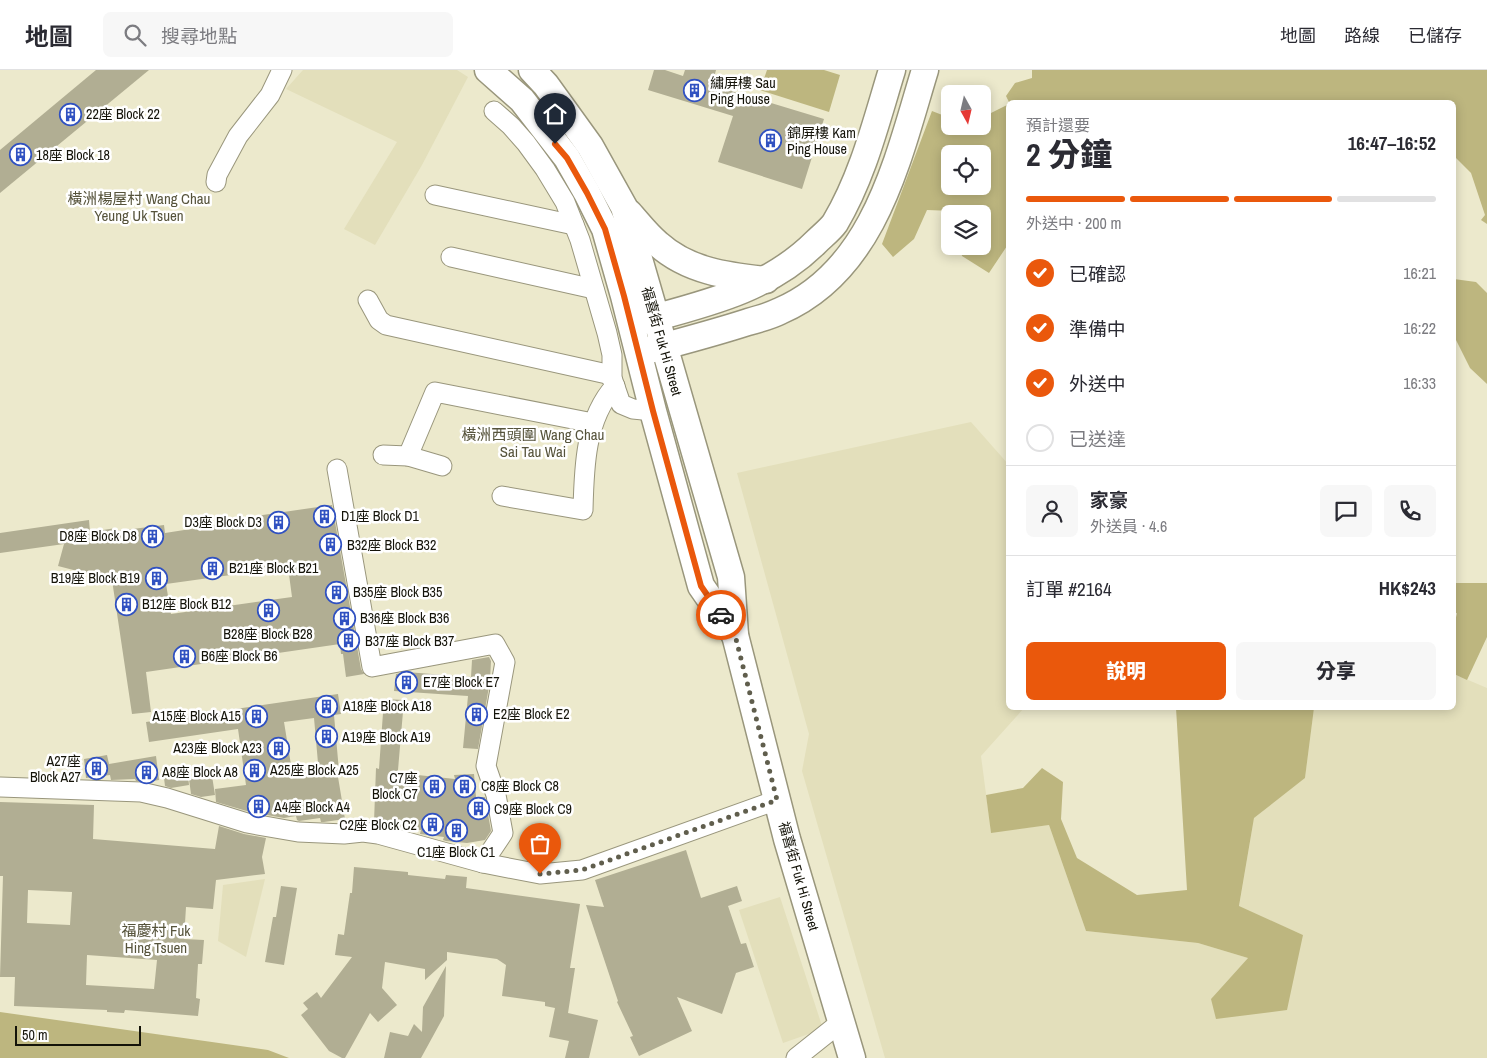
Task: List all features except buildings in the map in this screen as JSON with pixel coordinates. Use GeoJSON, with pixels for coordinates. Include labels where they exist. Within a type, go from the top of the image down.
{"type":"FeatureCollection","features":[{"type":"Feature","properties":{"kind":"main road","name":"福喜街 Fuk Hi Street"},"geometry":{"type":"LineString","coordinates":[[488,70],[522,100],[567,158],[605,229],[643,320]]}},
{"type":"Feature","properties":{"kind":"main road","name":"福喜街 Fuk Hi Street"},"geometry":{"type":"LineString","coordinates":[[532,70],[546,85],[590,146],[624,207],[643,320],[651,349],[731,576],[735,635],[787,839],[852,1058]]}},
{"type":"Feature","properties":{"kind":"main road"},"geometry":{"type":"LineString","coordinates":[[643,320],[728,297],[766,280],[801,257],[834,224],[860,172],[892,70]]}},
{"type":"Feature","properties":{"kind":"main road"},"geometry":{"type":"LineString","coordinates":[[651,349],[719,332],[781,311],[808,296],[838,271],[859,242],[879,208],[897,164],[925,70]]}},
{"type":"Feature","properties":{"kind":"main road"},"geometry":{"type":"LineString","coordinates":[[624,207],[657,244],[677,259],[697,268],[723,275],[766,280]]}},
{"type":"Feature","properties":{"kind":"main road","name":"福喜街 Fuk Hi Street"},"geometry":{"type":"LineString","coordinates":[[651,349],[653,411],[701,586],[735,635]]}},
{"type":"Feature","properties":{"kind":"street"},"geometry":{"type":"LineString","coordinates":[[216,182],[217,175],[238,136],[270,95],[282,70]]}},
{"type":"Feature","properties":{"kind":"street"},"geometry":{"type":"LineString","coordinates":[[494,111],[511,126],[545,169],[566,202],[594,289],[612,355],[614,382],[622,404],[624,407],[653,411]]}},
{"type":"Feature","properties":{"kind":"street"},"geometry":{"type":"LineString","coordinates":[[435,196],[574,225]]}},
{"type":"Feature","properties":{"kind":"street"},"geometry":{"type":"LineString","coordinates":[[451,258],[594,289]]}},
{"type":"Feature","properties":{"kind":"street"},"geometry":{"type":"LineString","coordinates":[[368,300],[379,320],[386,325],[607,374],[614,382]]}},
{"type":"Feature","properties":{"kind":"street"},"geometry":{"type":"LineString","coordinates":[[502,496],[583,510],[584,470],[593,423],[614,382]]}},
{"type":"Feature","properties":{"kind":"street"},"geometry":{"type":"LineString","coordinates":[[408,456],[435,392],[593,423]]}},
{"type":"Feature","properties":{"kind":"street"},"geometry":{"type":"LineString","coordinates":[[383,455],[408,456],[442,466]]}},
{"type":"Feature","properties":{"kind":"street"},"geometry":{"type":"LineString","coordinates":[[337,469],[372,667],[495,644],[506,662],[486,766],[496,795],[503,833],[484,863]]}},
{"type":"Feature","properties":{"kind":"street"},"geometry":{"type":"LineString","coordinates":[[0,787],[141,792],[167,798],[247,823],[298,832],[344,834],[363,832],[378,834],[484,863],[540,874],[582,870],[777,800]]}},
{"type":"Feature","properties":{"kind":"street"},"geometry":{"type":"LineString","coordinates":[[796,1058],[841,1022]]}},
{"type":"Feature","properties":{"kind":"shaded area"},"geometry":{"type":"Polygon","coordinates":[[[303,70],[457,70],[468,77],[422,165],[375,245],[344,229],[397,142],[286,89],[303,70]]]}},
{"type":"Feature","properties":{"kind":"shaded area"},"geometry":{"type":"Polygon","coordinates":[[[767,70],[824,70],[840,75],[829,112],[760,90],[767,70]]]}},
{"type":"Feature","properties":{"kind":"shaded area"},"geometry":{"type":"Polygon","coordinates":[[[1032,70],[1487,70],[1487,224],[1481,220],[1485,215],[1471,173],[1456,158],[1456,100],[1008,100],[1006,96],[1015,83],[1032,78],[1032,70]]]}},
{"type":"Feature","properties":{"kind":"shaded area"},"geometry":{"type":"Polygon","coordinates":[[[1006,106],[1006,248],[989,273],[962,255],[991,255],[991,205],[941,205],[941,211],[927,210],[914,239],[893,257],[882,244],[932,111],[941,114],[941,135],[991,135],[991,113],[1006,106]]]}},
{"type":"Feature","properties":{"kind":"shaded area"},"geometry":{"type":"Polygon","coordinates":[[[1456,279],[1476,282],[1487,293],[1487,384],[1470,368],[1456,340],[1456,279]]]}},
{"type":"Feature","properties":{"kind":"shaded area"},"geometry":{"type":"Polygon","coordinates":[[[971,422],[1006,462],[1006,710],[1022,710],[981,756],[991,832],[1049,825],[1086,931],[1198,943],[1248,958],[1211,999],[1303,935],[1239,907],[1254,818],[1305,778],[1314,710],[1456,710],[1456,675],[1487,688],[1487,1058],[885,1058],[802,771],[809,734],[737,473],[971,422]]]}},
{"type":"Feature","properties":{"kind":"shaded area"},"geometry":{"type":"Polygon","coordinates":[[[1456,583],[1487,583],[1487,637],[1467,680],[1456,675],[1456,583]]]}},
{"type":"Feature","properties":{"kind":"shaded area"},"geometry":{"type":"Polygon","coordinates":[[[1176,710],[1314,710],[1305,778],[1254,818],[1239,906],[1303,935],[1287,1010],[1216,1019],[1211,999],[1248,958],[1198,943],[1086,931],[1049,825],[991,833],[986,795],[1023,788],[1042,768],[1063,782],[1061,819],[1077,858],[1137,895],[1187,890],[1176,710]]]}},
{"type":"Feature","properties":{"kind":"shaded area"},"geometry":{"type":"Polygon","coordinates":[[[265,879],[246,957],[218,941],[223,885],[265,879]]]}},
{"type":"Feature","properties":{"kind":"shaded area"},"geometry":{"type":"Polygon","coordinates":[[[780,897],[823,1029],[783,1043],[739,910],[780,897]]]}},
{"type":"Feature","properties":{"kind":"shaded area"},"geometry":{"type":"Polygon","coordinates":[[[0,1012],[268,1050],[289,1058],[0,1058],[0,1012]]]}},
{"type":"Feature","properties":{"kind":"way so far"},"geometry":{"type":"LineString","coordinates":[[540,874],[582,870],[777,800],[735,635],[721,615]]}},
{"type":"Feature","properties":{"kind":"place","name":"繡屏樓 Sau Ping House"},"geometry":{"type":"Point","coordinates":[694,91]}},
{"type":"Feature","properties":{"kind":"place","name":"22座 Block 22"},"geometry":{"type":"Point","coordinates":[70,114]}},
{"type":"Feature","properties":{"kind":"place","name":"錦屏樓 Kam Ping House"},"geometry":{"type":"Point","coordinates":[771,141]}},
{"type":"Feature","properties":{"kind":"place","name":"18座 Block 18"},"geometry":{"type":"Point","coordinates":[20,155]}},
{"type":"Feature","properties":{"kind":"place","name":"D1座 Block D1"},"geometry":{"type":"Point","coordinates":[325,516]}},
{"type":"Feature","properties":{"kind":"place","name":"D3座 Block D3"},"geometry":{"type":"Point","coordinates":[278,522]}},
{"type":"Feature","properties":{"kind":"place","name":"D8座 Block D8"},"geometry":{"type":"Point","coordinates":[153,536]}},
{"type":"Feature","properties":{"kind":"place","name":"B32座 Block B32"},"geometry":{"type":"Point","coordinates":[331,545]}},
{"type":"Feature","properties":{"kind":"place","name":"B21座 Block B21"},"geometry":{"type":"Point","coordinates":[213,568]}},
{"type":"Feature","properties":{"kind":"place","name":"B19座 Block B19"},"geometry":{"type":"Point","coordinates":[156,578]}},
{"type":"Feature","properties":{"kind":"place","name":"B35座 Block B35"},"geometry":{"type":"Point","coordinates":[337,592]}},
{"type":"Feature","properties":{"kind":"place","name":"B12座 Block B12"},"geometry":{"type":"Point","coordinates":[126,604]}},
{"type":"Feature","properties":{"kind":"place","name":"B28座 Block B28"},"geometry":{"type":"Point","coordinates":[268,611]}},
{"type":"Feature","properties":{"kind":"place","name":"B36座 Block B36"},"geometry":{"type":"Point","coordinates":[344,618]}},
{"type":"Feature","properties":{"kind":"place","name":"B37座 Block B37"},"geometry":{"type":"Point","coordinates":[349,641]}},
{"type":"Feature","properties":{"kind":"place","name":"B6座 Block B6"},"geometry":{"type":"Point","coordinates":[185,656]}},
{"type":"Feature","properties":{"kind":"place","name":"E7座 Block E7"},"geometry":{"type":"Point","coordinates":[407,682]}},
{"type":"Feature","properties":{"kind":"place","name":"A18座 Block A18"},"geometry":{"type":"Point","coordinates":[327,706]}},
{"type":"Feature","properties":{"kind":"place","name":"E2座 Block E2"},"geometry":{"type":"Point","coordinates":[477,714]}},
{"type":"Feature","properties":{"kind":"place","name":"A15座 Block A15"},"geometry":{"type":"Point","coordinates":[257,716]}},
{"type":"Feature","properties":{"kind":"place","name":"A19座 Block A19"},"geometry":{"type":"Point","coordinates":[326,737]}},
{"type":"Feature","properties":{"kind":"place","name":"A23座 Block A23"},"geometry":{"type":"Point","coordinates":[278,748]}},
{"type":"Feature","properties":{"kind":"place","name":"A27座 Block A27"},"geometry":{"type":"Point","coordinates":[97,769]}},
{"type":"Feature","properties":{"kind":"place","name":"A25座 Block A25"},"geometry":{"type":"Point","coordinates":[254,770]}},
{"type":"Feature","properties":{"kind":"place","name":"A8座 Block A8"},"geometry":{"type":"Point","coordinates":[146,772]}},
{"type":"Feature","properties":{"kind":"place","name":"C7座 Block C7"},"geometry":{"type":"Point","coordinates":[434,786]}},
{"type":"Feature","properties":{"kind":"place","name":"C8座 Block C8"},"geometry":{"type":"Point","coordinates":[465,786]}},
{"type":"Feature","properties":{"kind":"place","name":"A4座 Block A4"},"geometry":{"type":"Point","coordinates":[258,807]}},
{"type":"Feature","properties":{"kind":"place","name":"C9座 Block C9"},"geometry":{"type":"Point","coordinates":[478,809]}},
{"type":"Feature","properties":{"kind":"place","name":"C2座 Block C2"},"geometry":{"type":"Point","coordinates":[433,825]}},
{"type":"Feature","properties":{"kind":"place","name":"C1座 Block C1"},"geometry":{"type":"Point","coordinates":[456,830]}},
{"type":"Feature","properties":{"kind":"district","name":"橫洲楊屋村 Wang Chau Yeung Uk Tsuen"},"geometry":{"type":"Point","coordinates":[139,206]}},
{"type":"Feature","properties":{"kind":"district","name":"橫洲西頭圍 Wang Chau Sai Tau Wai"},"geometry":{"type":"Point","coordinates":[533,442]}},
{"type":"Feature","properties":{"kind":"district","name":"福慶村 Fuk Hing Tsuen"},"geometry":{"type":"Point","coordinates":[156,938]}},
{"type":"Feature","properties":{"kind":"route"},"geometry":{"type":"LineString","coordinates":[[555,144],[567,158],[605,229],[701,586],[721,615]]}}]}
